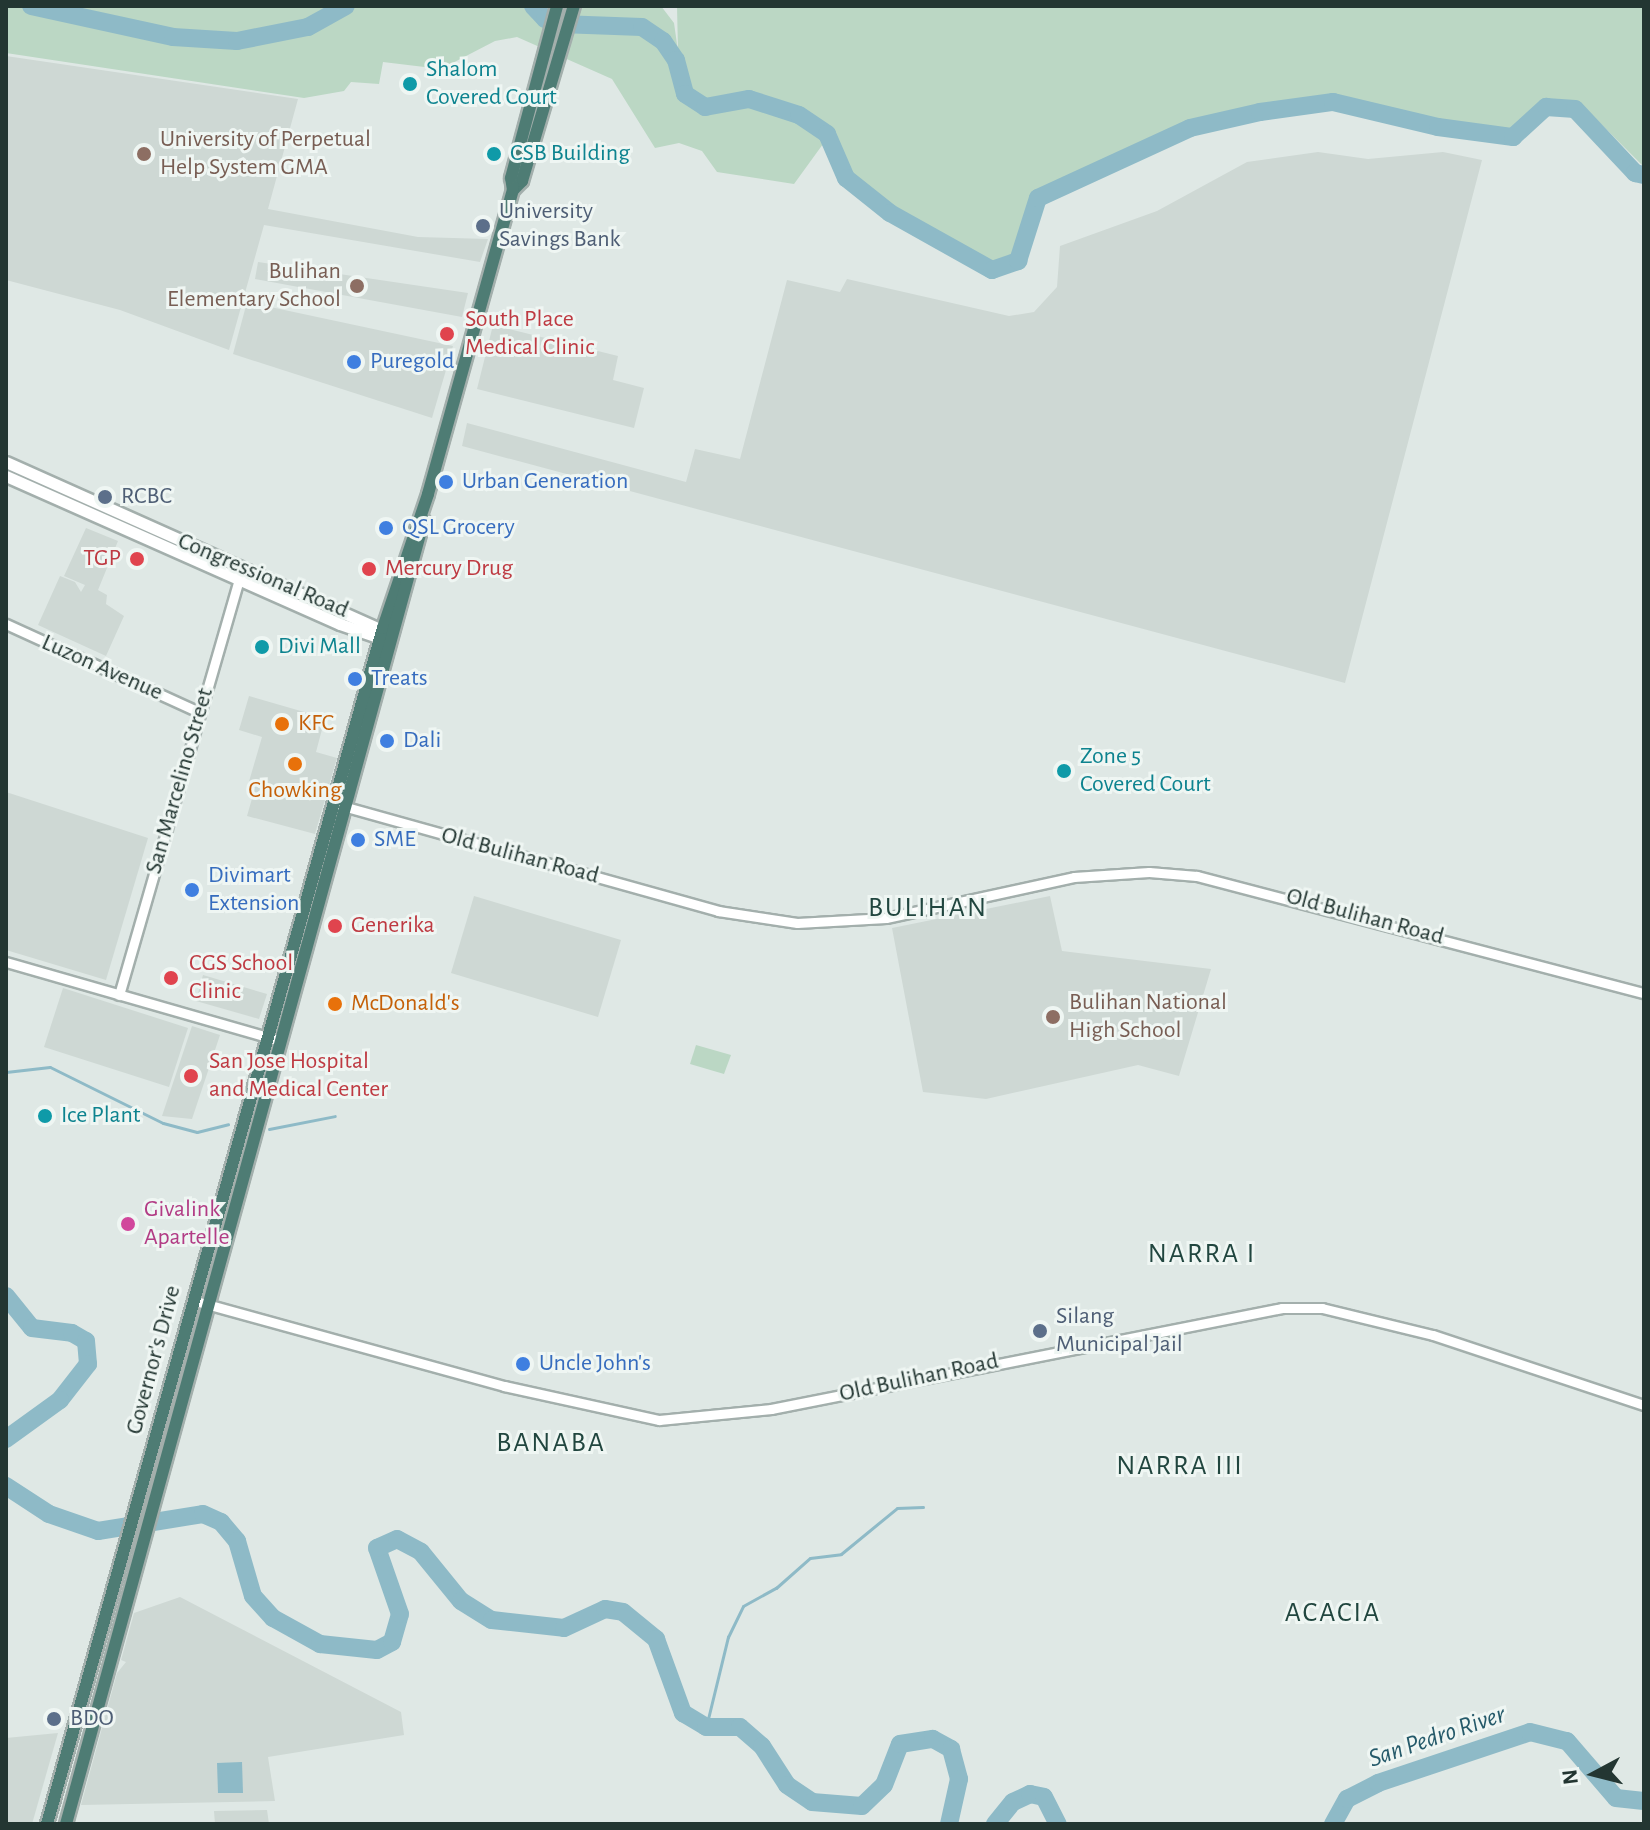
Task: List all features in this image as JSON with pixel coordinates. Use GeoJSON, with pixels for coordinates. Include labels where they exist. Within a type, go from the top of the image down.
{"type":"FeatureCollection","features":[{"type":"Feature","properties":{"kind":"highway","name":"Governor's Drive"},"geometry":{"type":"LineString","coordinates":[[47,1824],[123,1589],[156,1498],[275,1040],[340,806],[382,635],[428,494],[513,190],[511,178],[557,6]]}},
{"type":"Feature","properties":{"kind":"highway","name":"Governor's Drive"},"geometry":{"type":"LineString","coordinates":[[513,190],[522,181],[574,6]]}},
{"type":"Feature","properties":{"kind":"highway","name":"Governor's Drive"},"geometry":{"type":"LineString","coordinates":[[340,806],[418,555],[428,494]]}},
{"type":"Feature","properties":{"kind":"highway","name":"Governor's Drive"},"geometry":{"type":"LineString","coordinates":[[66,1824],[123,1589],[142,1494],[192,1300],[275,1040]]}},
{"type":"Feature","properties":{"kind":"main road","name":"Congressional Road"},"geometry":{"type":"LineString","coordinates":[[6,462],[240,574]]}},
{"type":"Feature","properties":{"kind":"main road","name":"Congressional Road"},"geometry":{"type":"LineString","coordinates":[[6,476],[394,639]]}},
{"type":"Feature","properties":{"kind":"street","name":"San Marcelino Street"},"geometry":{"type":"LineString","coordinates":[[119,995],[240,574]]}},
{"type":"Feature","properties":{"kind":"street","name":"Luzon Avenue"},"geometry":{"type":"LineString","coordinates":[[6,624],[199,712]]}},
{"type":"Feature","properties":{"kind":"street","name":"Old Bulihan Road"},"geometry":{"type":"LineString","coordinates":[[340,806],[718,911],[797,923],[886,918],[1074,877],[1149,872],[1197,876],[1644,993]]}},
{"type":"Feature","properties":{"kind":"street"},"geometry":{"type":"LineString","coordinates":[[6,962],[275,1040]]}},
{"type":"Feature","properties":{"kind":"street","name":"Old Bulihan Road"},"geometry":{"type":"LineString","coordinates":[[192,1300],[504,1386],[659,1420],[771,1409],[1282,1308],[1322,1308],[1433,1335],[1644,1405]]}},
{"type":"Feature","properties":{"kind":"shaded area","name":"University of Perpetual Help System GMA"},"geometry":{"type":"Polygon","coordinates":[[[6,56],[298,99],[268,209],[418,237],[488,239],[480,262],[264,225],[229,350],[120,310],[6,280],[6,56]]]}},
{"type":"Feature","properties":{"kind":"shaded area"},"geometry":{"type":"Polygon","coordinates":[[[1318,152],[1368,159],[1443,152],[1482,160],[1345,683],[462,446],[467,423],[686,482],[695,449],[740,459],[787,280],[840,292],[847,279],[1009,316],[1034,312],[1057,287],[1060,246],[1157,211],[1247,162],[1318,152]]]}},
{"type":"Feature","properties":{"kind":"shaded area","name":"Bulihan Elementary School"},"geometry":{"type":"Polygon","coordinates":[[[258,262],[468,293],[462,317],[255,279],[258,262]]]}},
{"type":"Feature","properties":{"kind":"shaded area","name":"Puregold"},"geometry":{"type":"Polygon","coordinates":[[[247,302],[453,346],[432,418],[233,354],[247,302]]]}},
{"type":"Feature","properties":{"kind":"shaded area"},"geometry":{"type":"Polygon","coordinates":[[[493,325],[618,356],[613,380],[644,388],[634,428],[477,389],[493,325]]]}},
{"type":"Feature","properties":{"kind":"shaded area"},"geometry":{"type":"Polygon","coordinates":[[[86,528],[118,541],[98,590],[107,595],[106,604],[124,616],[106,656],[38,625],[60,576],[75,582],[81,592],[85,585],[64,576],[86,528]]]}},
{"type":"Feature","properties":{"kind":"shaded area"},"geometry":{"type":"Polygon","coordinates":[[[249,696],[325,718],[316,752],[337,758],[315,834],[247,816],[255,788],[248,785],[262,737],[239,730],[249,696]]]}},
{"type":"Feature","properties":{"kind":"shaded area"},"geometry":{"type":"Polygon","coordinates":[[[6,792],[148,838],[106,980],[6,950],[6,792]]]}},
{"type":"Feature","properties":{"kind":"shaded area"},"geometry":{"type":"Polygon","coordinates":[[[474,896],[621,940],[598,1017],[451,973],[474,896]]]}},
{"type":"Feature","properties":{"kind":"shaded area","name":"Bulihan National High School"},"geometry":{"type":"Polygon","coordinates":[[[1050,896],[1062,951],[1211,969],[1179,1076],[1138,1065],[986,1099],[923,1092],[892,928],[1050,896]]]}},
{"type":"Feature","properties":{"kind":"shaded area"},"geometry":{"type":"Polygon","coordinates":[[[203,975],[267,994],[259,1019],[196,1001],[203,975]]]}},
{"type":"Feature","properties":{"kind":"shaded area"},"geometry":{"type":"Polygon","coordinates":[[[63,988],[188,1028],[169,1087],[44,1047],[63,988]]]}},
{"type":"Feature","properties":{"kind":"shaded area","name":"San Jose Hospital and Medical Center"},"geometry":{"type":"Polygon","coordinates":[[[192,1026],[220,1035],[192,1119],[162,1116],[192,1026]]]}},
{"type":"Feature","properties":{"kind":"shaded area"},"geometry":{"type":"Polygon","coordinates":[[[180,1597],[401,1712],[404,1735],[268,1757],[275,1801],[81,1805],[117,1673],[126,1662],[121,1660],[134,1613],[180,1597]]]}},
{"type":"Feature","properties":{"kind":"shaded area"},"geometry":{"type":"Polygon","coordinates":[[[58,1733],[32,1824],[6,1824],[6,1738],[58,1733]]]}},
{"type":"Feature","properties":{"kind":"shaded area"},"geometry":{"type":"Polygon","coordinates":[[[267,1810],[269,1824],[215,1824],[214,1811],[267,1810]]]}},
{"type":"Feature","properties":{"kind":"green space"},"geometry":{"type":"Polygon","coordinates":[[[6,6],[661,6],[674,23],[678,51],[677,6],[1644,6],[1644,167],[1580,103],[1542,103],[1511,133],[1331,97],[1190,124],[1035,195],[1015,257],[993,266],[891,209],[850,174],[831,133],[794,184],[717,172],[702,151],[679,143],[655,148],[612,79],[517,37],[495,41],[441,69],[383,62],[379,84],[351,82],[344,91],[304,98],[6,53],[6,6]]]}},
{"type":"Feature","properties":{"kind":"green space"},"geometry":{"type":"Polygon","coordinates":[[[696,1045],[731,1055],[724,1074],[690,1064],[696,1045]]]}},
{"type":"Feature","properties":{"kind":"water"},"geometry":{"type":"Polygon","coordinates":[[[242,1762],[243,1793],[218,1793],[217,1763],[242,1762]]]}},
{"type":"Feature","properties":{"kind":"waterway"},"geometry":{"type":"LineString","coordinates":[[31,6],[173,37],[237,41],[308,27],[346,6]]}},
{"type":"Feature","properties":{"kind":"waterway"},"geometry":{"type":"LineString","coordinates":[[533,6],[545,19],[560,24],[642,27],[663,41],[676,60],[685,94],[705,107],[749,99],[799,115],[827,134],[846,178],[890,213],[992,270],[1018,261],[1038,198],[1190,128],[1260,112],[1333,102],[1438,127],[1513,137],[1546,107],[1575,109],[1635,173],[1644,175]]}},
{"type":"Feature","properties":{"kind":"waterway"},"geometry":{"type":"LineString","coordinates":[[6,1072],[50,1067],[163,1123],[197,1132],[228,1124]]}},
{"type":"Feature","properties":{"kind":"waterway"},"geometry":{"type":"LineString","coordinates":[[269,1129],[335,1116]]}},
{"type":"Feature","properties":{"kind":"waterway","name":"San Pedro River"},"geometry":{"type":"LineString","coordinates":[[6,1296],[32,1328],[72,1333],[86,1341],[88,1364],[60,1400],[6,1439]]}},
{"type":"Feature","properties":{"kind":"waterway","name":"San Pedro River"},"geometry":{"type":"LineString","coordinates":[[6,1486],[49,1514],[98,1531],[203,1514],[221,1522],[237,1541],[253,1596],[273,1618],[320,1644],[377,1650],[392,1642],[400,1614],[377,1548],[397,1539],[421,1552],[461,1601],[492,1620],[564,1628],[605,1609],[623,1612],[656,1639],[683,1713],[706,1727],[740,1727],[762,1746],[787,1785],[812,1802],[862,1806],[884,1785],[900,1744],[933,1739],[951,1749],[959,1779],[949,1824]]}},
{"type":"Feature","properties":{"kind":"waterway"},"geometry":{"type":"LineString","coordinates":[[706,1727],[728,1637],[743,1606],[776,1588],[810,1558],[841,1554],[897,1508],[923,1507]]}},
{"type":"Feature","properties":{"kind":"waterway","name":"San Pedro River"},"geometry":{"type":"LineString","coordinates":[[1333,1824],[1347,1799],[1378,1783],[1530,1732],[1567,1741],[1616,1798],[1644,1801]]}},
{"type":"Feature","properties":{"kind":"waterway","name":"San Pedro River"},"geometry":{"type":"LineString","coordinates":[[995,1824],[1013,1802],[1030,1794],[1044,1797],[1058,1824]]}},
{"type":"Feature","properties":{"kind":"place","name":"Shalom Covered Court"},"geometry":{"type":"Point","coordinates":[410,84]}},
{"type":"Feature","properties":{"kind":"place","name":"University of Perpetual Help System GMA"},"geometry":{"type":"Point","coordinates":[144,154]}},
{"type":"Feature","properties":{"kind":"place","name":"CSB Building"},"geometry":{"type":"Point","coordinates":[494,154]}},
{"type":"Feature","properties":{"kind":"place","name":"University Savings Bank"},"geometry":{"type":"Point","coordinates":[483,226]}},
{"type":"Feature","properties":{"kind":"place","name":"Bulihan Elementary School"},"geometry":{"type":"Point","coordinates":[357,286]}},
{"type":"Feature","properties":{"kind":"place","name":"South Place Medical Clinic"},"geometry":{"type":"Point","coordinates":[447,334]}},
{"type":"Feature","properties":{"kind":"place","name":"Puregold"},"geometry":{"type":"Point","coordinates":[354,362]}},
{"type":"Feature","properties":{"kind":"place","name":"Urban Generation"},"geometry":{"type":"Point","coordinates":[446,482]}},
{"type":"Feature","properties":{"kind":"place","name":"RCBC"},"geometry":{"type":"Point","coordinates":[105,497]}},
{"type":"Feature","properties":{"kind":"place","name":"QSL Grocery"},"geometry":{"type":"Point","coordinates":[386,528]}},
{"type":"Feature","properties":{"kind":"place","name":"TGP"},"geometry":{"type":"Point","coordinates":[137,559]}},
{"type":"Feature","properties":{"kind":"place","name":"Mercury Drug"},"geometry":{"type":"Point","coordinates":[369,569]}},
{"type":"Feature","properties":{"kind":"place","name":"Divi Mall"},"geometry":{"type":"Point","coordinates":[262,647]}},
{"type":"Feature","properties":{"kind":"place","name":"Treats"},"geometry":{"type":"Point","coordinates":[355,679]}},
{"type":"Feature","properties":{"kind":"place","name":"KFC"},"geometry":{"type":"Point","coordinates":[282,724]}},
{"type":"Feature","properties":{"kind":"place","name":"Dali"},"geometry":{"type":"Point","coordinates":[387,741]}},
{"type":"Feature","properties":{"kind":"place","name":"Chowking"},"geometry":{"type":"Point","coordinates":[295,764]}},
{"type":"Feature","properties":{"kind":"place","name":"Zone 5 Covered Court"},"geometry":{"type":"Point","coordinates":[1064,771]}},
{"type":"Feature","properties":{"kind":"place","name":"SME"},"geometry":{"type":"Point","coordinates":[358,840]}},
{"type":"Feature","properties":{"kind":"place","name":"Divimart Extension"},"geometry":{"type":"Point","coordinates":[192,890]}},
{"type":"Feature","properties":{"kind":"place","name":"Generika"},"geometry":{"type":"Point","coordinates":[335,926]}},
{"type":"Feature","properties":{"kind":"place","name":"CGS School Clinic"},"geometry":{"type":"Point","coordinates":[171,978]}},
{"type":"Feature","properties":{"kind":"place","name":"McDonald's"},"geometry":{"type":"Point","coordinates":[335,1004]}},
{"type":"Feature","properties":{"kind":"place","name":"Bulihan National High School"},"geometry":{"type":"Point","coordinates":[1053,1017]}},
{"type":"Feature","properties":{"kind":"place","name":"San Jose Hospital and Medical Center"},"geometry":{"type":"Point","coordinates":[191,1076]}},
{"type":"Feature","properties":{"kind":"place","name":"Ice Plant"},"geometry":{"type":"Point","coordinates":[45,1116]}},
{"type":"Feature","properties":{"kind":"place","name":"Givalink Apartelle"},"geometry":{"type":"Point","coordinates":[128,1224]}},
{"type":"Feature","properties":{"kind":"place","name":"Silang Municipal Jail"},"geometry":{"type":"Point","coordinates":[1040,1331]}},
{"type":"Feature","properties":{"kind":"place","name":"Uncle John's"},"geometry":{"type":"Point","coordinates":[523,1364]}},
{"type":"Feature","properties":{"kind":"place","name":"BDO"},"geometry":{"type":"Point","coordinates":[54,1719]}},
{"type":"Feature","properties":{"kind":"district","name":"BULIHAN"},"geometry":{"type":"Point","coordinates":[928,908]}},
{"type":"Feature","properties":{"kind":"district","name":"NARRA I"},"geometry":{"type":"Point","coordinates":[1202,1254]}},
{"type":"Feature","properties":{"kind":"district","name":"BANABA"},"geometry":{"type":"Point","coordinates":[551,1443]}},
{"type":"Feature","properties":{"kind":"district","name":"NARRA III"},"geometry":{"type":"Point","coordinates":[1180,1466]}},
{"type":"Feature","properties":{"kind":"district","name":"ACACIA"},"geometry":{"type":"Point","coordinates":[1333,1613]}}]}
